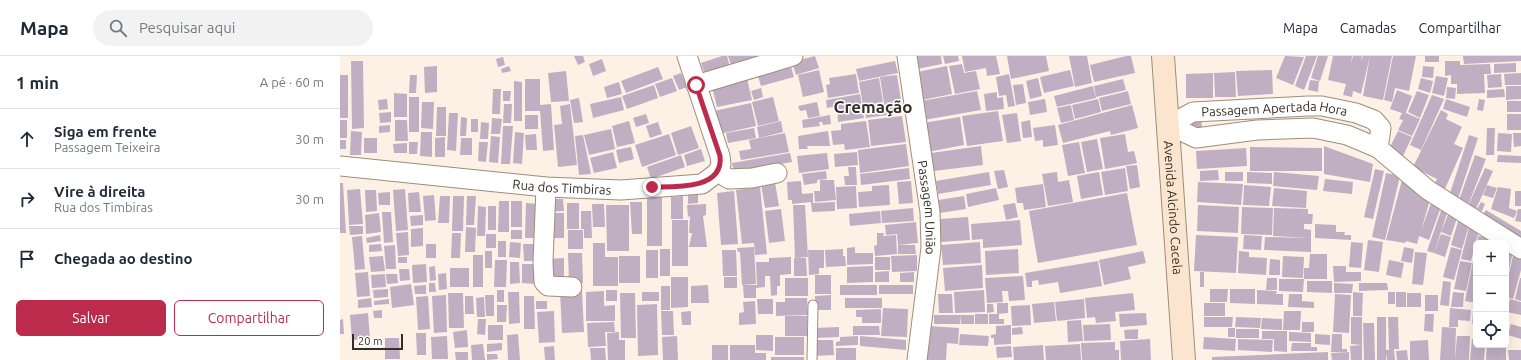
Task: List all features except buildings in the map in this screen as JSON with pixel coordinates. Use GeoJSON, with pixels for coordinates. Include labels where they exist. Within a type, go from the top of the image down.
{"type":"FeatureCollection","features":[{"type":"Feature","properties":{"kind":"main road","name":"Avenida Alcindo Cacela"},"geometry":{"type":"LineString","coordinates":[[1163,56],[1169,125],[1184,360]]}},
{"type":"Feature","properties":{"kind":"street"},"geometry":{"type":"LineString","coordinates":[[687,56],[720,156],[721,164],[718,172],[729,179],[752,178],[778,172]]}},
{"type":"Feature","properties":{"kind":"street"},"geometry":{"type":"LineString","coordinates":[[696,85],[793,56]]}},
{"type":"Feature","properties":{"kind":"street","name":"Passagem União"},"geometry":{"type":"LineString","coordinates":[[907,56],[930,212],[931,241],[917,360]]}},
{"type":"Feature","properties":{"kind":"street","name":"Passagem Apertada Hora"},"geometry":{"type":"LineString","coordinates":[[1169,125],[1192,112],[1322,106],[1356,113],[1377,122],[1382,128],[1378,148]]}},
{"type":"Feature","properties":{"kind":"street","name":"Passagem Apertada Hora"},"geometry":{"type":"LineString","coordinates":[[1169,125],[1196,138],[1257,130],[1313,128],[1348,134],[1378,148],[1428,190],[1521,249]]}},
{"type":"Feature","properties":{"kind":"street","name":"Rua dos Timbiras"},"geometry":{"type":"LineString","coordinates":[[340,166],[546,187],[621,190],[702,184],[718,172]]}},
{"type":"Feature","properties":{"kind":"street"},"geometry":{"type":"LineString","coordinates":[[546,187],[543,262],[544,282],[548,286],[572,287]]}},
{"type":"Feature","properties":{"kind":"lane"},"geometry":{"type":"LineString","coordinates":[[812,360],[813,305]]}},
{"type":"Feature","properties":{"kind":"district","name":"Cremação"},"geometry":{"type":"Point","coordinates":[873,107]}},
{"type":"Feature","properties":{"kind":"route"},"geometry":{"type":"LineString","coordinates":[[652,187],[702,184],[718,172],[721,164],[720,156],[696,85]]}}]}
